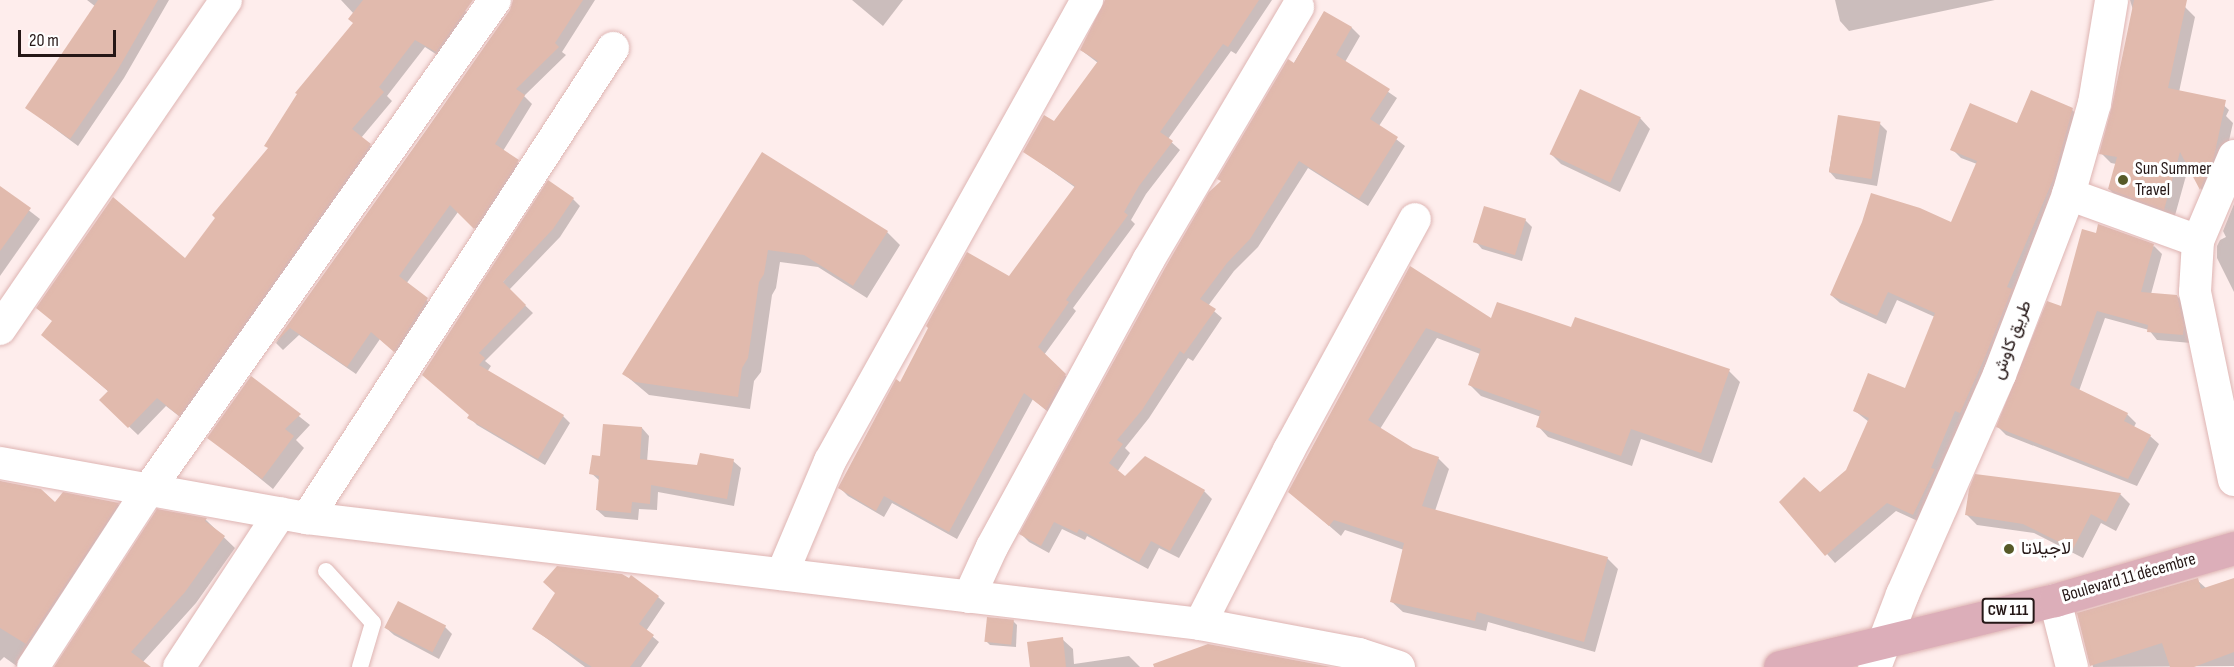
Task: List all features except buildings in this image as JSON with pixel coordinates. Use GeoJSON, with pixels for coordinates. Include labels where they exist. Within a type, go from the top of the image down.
{"type":"FeatureCollection","features":[{"type":"Feature","properties":{"kind":"main road","name":"Boulevard 11 décembre"},"geometry":{"type":"LineString","coordinates":[[1780,667],[1879,654],[2234,548]]}},
{"type":"Feature","properties":{"kind":"street"},"geometry":{"type":"LineString","coordinates":[[0,329],[226,0]]}},
{"type":"Feature","properties":{"kind":"street"},"geometry":{"type":"LineString","coordinates":[[33,667],[149,489],[495,0]]}},
{"type":"Feature","properties":{"kind":"street"},"geometry":{"type":"LineString","coordinates":[[782,574],[830,461],[1087,0]]}},
{"type":"Feature","properties":{"kind":"street","name":"طريق كاوش"},"geometry":{"type":"LineString","coordinates":[[1879,654],[1902,594],[1999,374],[2068,194],[2094,103],[2111,0]]}},
{"type":"Feature","properties":{"kind":"street"},"geometry":{"type":"LineString","coordinates":[[969,597],[992,547],[1149,259],[1298,7]]}},
{"type":"Feature","properties":{"kind":"street"},"geometry":{"type":"LineString","coordinates":[[179,667],[294,515],[614,48]]}},
{"type":"Feature","properties":{"kind":"street"},"geometry":{"type":"LineString","coordinates":[[2234,156],[2198,240],[2196,292],[2234,480]]}},
{"type":"Feature","properties":{"kind":"street"},"geometry":{"type":"LineString","coordinates":[[2068,194],[2198,240]]}},
{"type":"Feature","properties":{"kind":"street"},"geometry":{"type":"LineString","coordinates":[[1200,624],[1289,450],[1415,219]]}},
{"type":"Feature","properties":{"kind":"street"},"geometry":{"type":"LineString","coordinates":[[0,463],[294,515],[1200,624],[1359,654],[1399,667]]}},
{"type":"Feature","properties":{"kind":"street"},"geometry":{"type":"LineString","coordinates":[[2055,600],[2072,667]]}},
{"type":"Feature","properties":{"kind":"lane"},"geometry":{"type":"LineString","coordinates":[[326,571],[373,623],[360,667]]}},
{"type":"Feature","properties":{"kind":"place","name":"Sun Summer Travel"},"geometry":{"type":"Point","coordinates":[2123,180]}},
{"type":"Feature","properties":{"kind":"place","name":"لاجيلاتا"},"geometry":{"type":"Point","coordinates":[2009,549]}}]}
